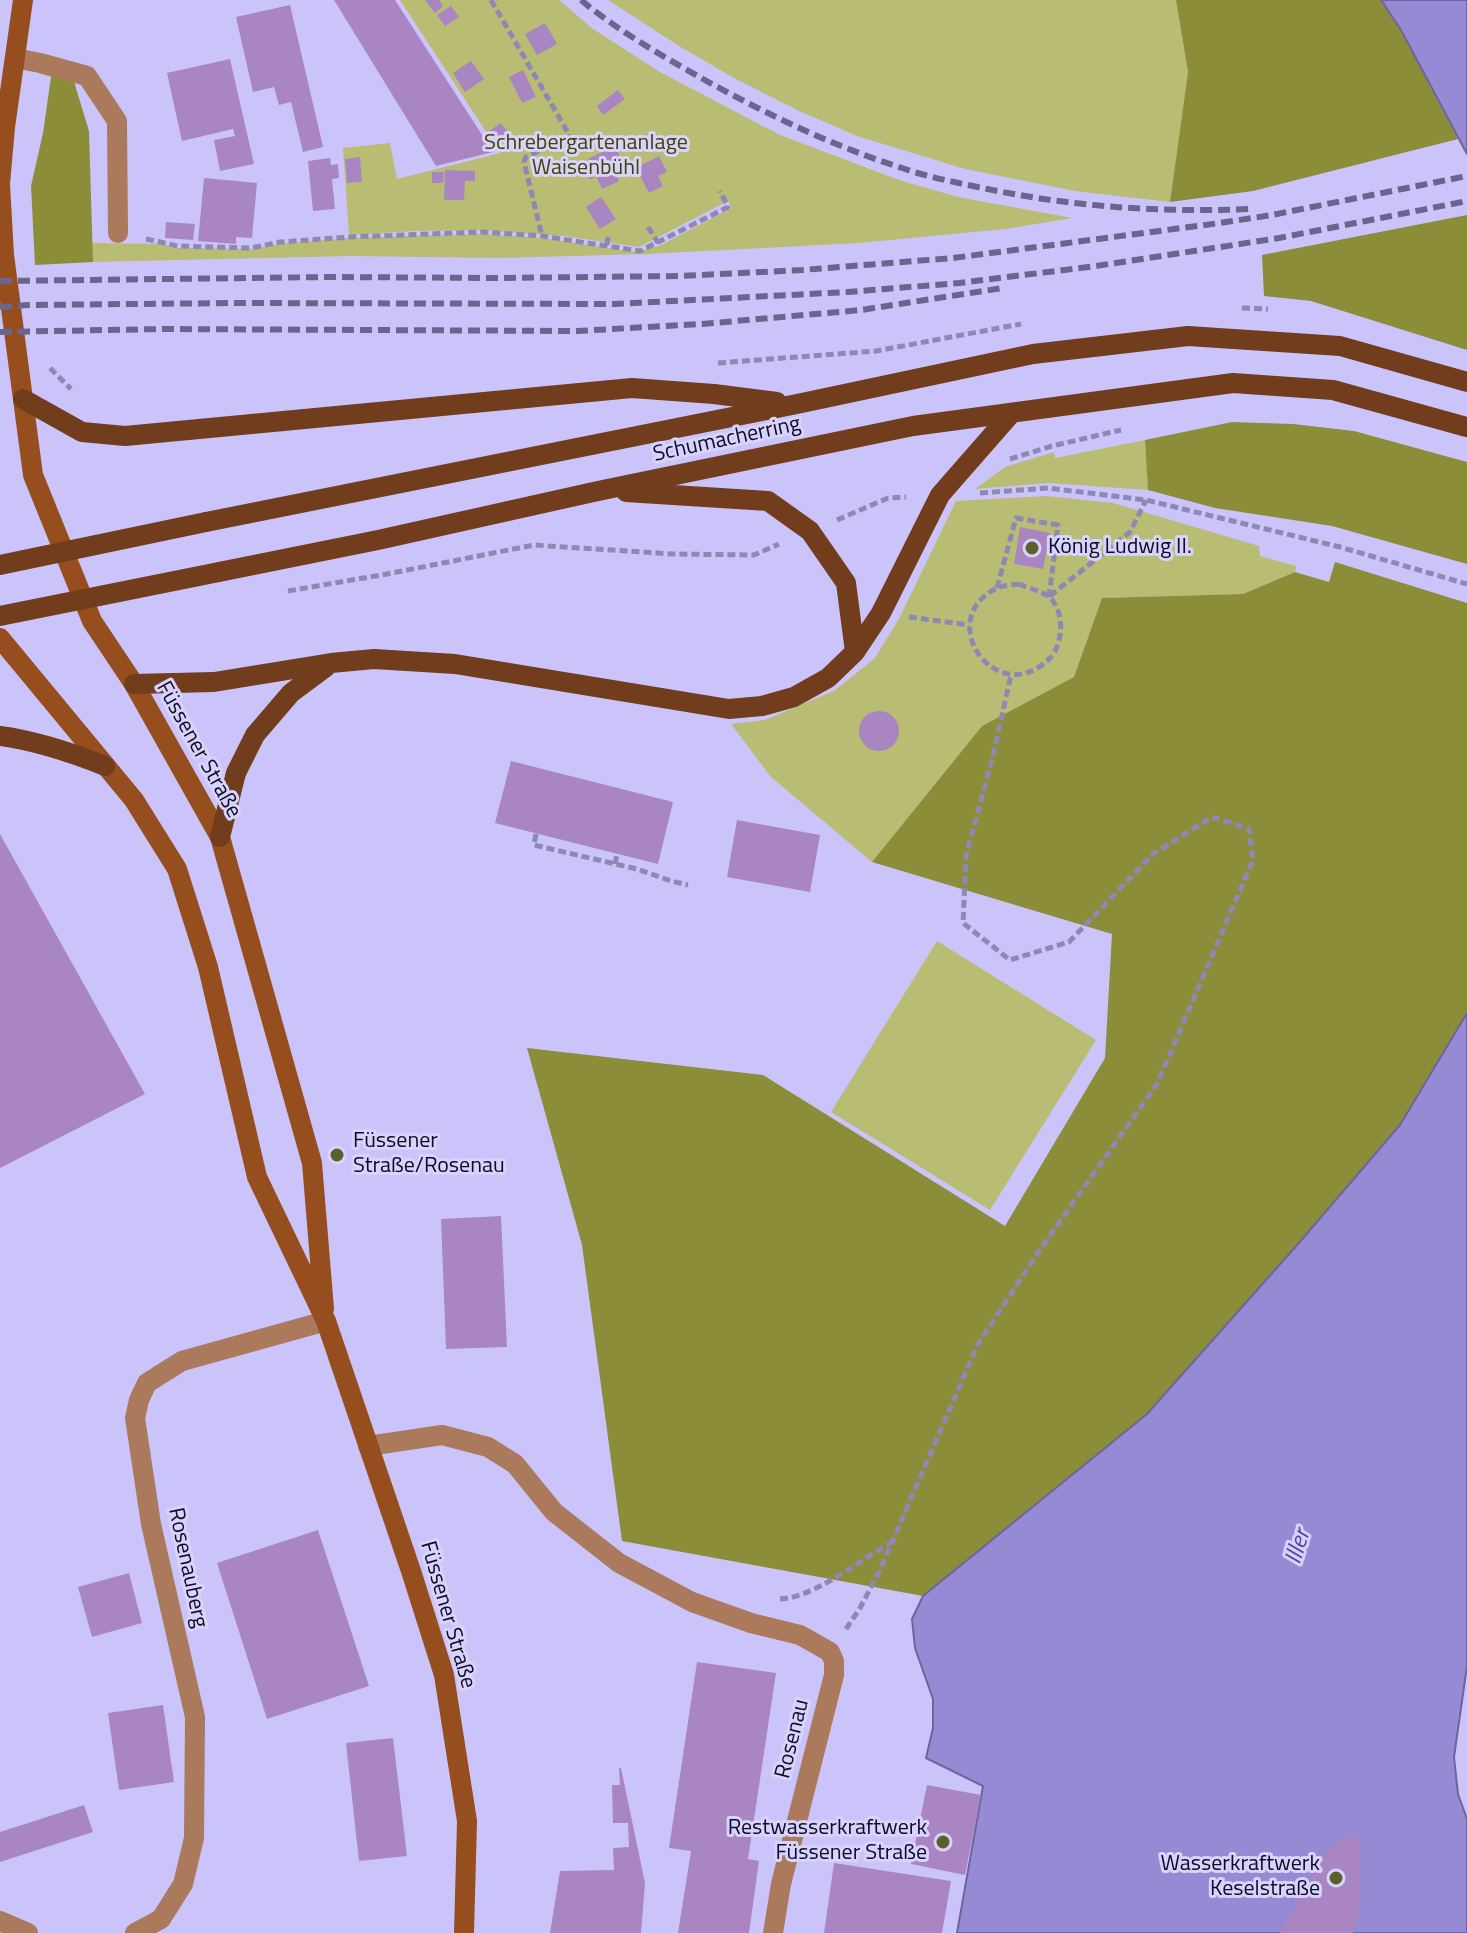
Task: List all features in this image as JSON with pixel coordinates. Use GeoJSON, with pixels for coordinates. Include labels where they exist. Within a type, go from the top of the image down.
{"type":"FeatureCollection","features":[{"type":"Feature","properties":{"kind":"main road","name":"Schumacherring"},"geometry":{"type":"LineString","coordinates":[[0,565],[1033,354],[1188,336],[1340,346],[1467,382]]}},
{"type":"Feature","properties":{"kind":"main road","name":"Schumacherring"},"geometry":{"type":"LineString","coordinates":[[0,616],[378,540],[913,426],[1233,383],[1333,390],[1467,427]]}},
{"type":"Feature","properties":{"kind":"main road"},"geometry":{"type":"LineString","coordinates":[[23,399],[82,432],[125,436],[632,388],[797,404]]}},
{"type":"Feature","properties":{"kind":"main road"},"geometry":{"type":"LineString","coordinates":[[134,684],[214,682],[374,659],[455,664],[729,709],[762,706],[794,697],[828,678],[855,652],[881,613],[940,495],[1010,415]]}},
{"type":"Feature","properties":{"kind":"main road"},"geometry":{"type":"LineString","coordinates":[[598,491],[768,501],[810,531],[846,583],[855,652]]}},
{"type":"Feature","properties":{"kind":"main road"},"geometry":{"type":"LineString","coordinates":[[220,837],[236,773],[255,735],[291,693],[331,663]]}},
{"type":"Feature","properties":{"kind":"main road"},"geometry":{"type":"LineString","coordinates":[[0,736],[62,749],[105,766]]}},
{"type":"Feature","properties":{"kind":"street","name":"Füssener Straße"},"geometry":{"type":"LineString","coordinates":[[23,0],[8,62],[0,184],[4,255],[33,475],[92,621],[134,684],[220,837],[312,1163],[326,1321]]}},
{"type":"Feature","properties":{"kind":"street"},"geometry":{"type":"LineString","coordinates":[[8,62],[40,63],[87,76],[117,121],[118,233]]}},
{"type":"Feature","properties":{"kind":"street","name":"Füssener Straße"},"geometry":{"type":"LineString","coordinates":[[0,638],[134,800],[177,869],[208,967],[257,1177],[326,1321],[444,1675],[467,1821],[464,1933]]}},
{"type":"Feature","properties":{"kind":"street","name":"Rosenauberg"},"geometry":{"type":"LineString","coordinates":[[135,1933],[161,1919],[183,1884],[194,1838],[195,1717],[151,1524],[135,1418],[139,1400],[147,1383],[182,1361],[326,1321]]}},
{"type":"Feature","properties":{"kind":"street"},"geometry":{"type":"LineString","coordinates":[[368,1446],[442,1435],[488,1447],[515,1464],[554,1512],[619,1563],[692,1602],[751,1623],[800,1635],[830,1652]]}},
{"type":"Feature","properties":{"kind":"street","name":"Rosenau"},"geometry":{"type":"LineString","coordinates":[[773,1933],[781,1884],[834,1675],[830,1652]]}},
{"type":"Feature","properties":{"kind":"street"},"geometry":{"type":"LineString","coordinates":[[0,1921],[28,1933]]}},
{"type":"Feature","properties":{"kind":"path"},"geometry":{"type":"LineString","coordinates":[[491,0],[545,97],[572,136],[533,153],[524,162],[542,236]]}},
{"type":"Feature","properties":{"kind":"path"},"geometry":{"type":"LineString","coordinates":[[118,233],[178,246],[251,248],[280,242],[458,229],[542,236],[640,251],[728,207],[720,191]]}},
{"type":"Feature","properties":{"kind":"path"},"geometry":{"type":"LineString","coordinates":[[648,227],[658,243]]}},
{"type":"Feature","properties":{"kind":"path"},"geometry":{"type":"LineString","coordinates":[[607,245],[608,237]]}},
{"type":"Feature","properties":{"kind":"path"},"geometry":{"type":"LineString","coordinates":[[709,364],[876,351],[1028,322]]}},
{"type":"Feature","properties":{"kind":"path"},"geometry":{"type":"LineString","coordinates":[[46,364],[67,388],[79,394]]}},
{"type":"Feature","properties":{"kind":"path"},"geometry":{"type":"LineString","coordinates":[[1052,446],[1122,430]]}},
{"type":"Feature","properties":{"kind":"path"},"geometry":{"type":"LineString","coordinates":[[283,592],[534,545],[673,554],[754,555],[888,498],[1048,488],[1146,500],[1340,547],[1467,584]]}},
{"type":"Feature","properties":{"kind":"path"},"geometry":{"type":"LineString","coordinates":[[1049,597],[1130,532],[1146,500]]}},
{"type":"Feature","properties":{"kind":"path"},"geometry":{"type":"LineString","coordinates":[[997,588],[1016,518],[1058,525],[1049,597]]}},
{"type":"Feature","properties":{"kind":"path"},"geometry":{"type":"LineString","coordinates":[[1019,584],[1049,597],[1057,610],[1061,634],[1053,656],[1035,671],[1011,675],[989,666],[974,649],[969,625],[978,603],[997,588],[1019,584]]}},
{"type":"Feature","properties":{"kind":"path"},"geometry":{"type":"LineString","coordinates":[[881,613],[969,625]]}},
{"type":"Feature","properties":{"kind":"path"},"geometry":{"type":"LineString","coordinates":[[830,1652],[860,1608],[892,1543],[978,1344],[1037,1254],[1157,1084],[1253,860],[1249,829],[1212,817],[1153,854],[1069,942],[1010,960],[963,923],[966,856],[1011,675]]}},
{"type":"Feature","properties":{"kind":"path"},"geometry":{"type":"LineString","coordinates":[[536,834],[534,845],[688,885]]}},
{"type":"Feature","properties":{"kind":"path"},"geometry":{"type":"LineString","coordinates":[[615,864],[617,854]]}},
{"type":"Feature","properties":{"kind":"path"},"geometry":{"type":"LineString","coordinates":[[772,1599],[792,1598],[846,1572],[892,1543]]}},
{"type":"Feature","properties":{"kind":"green space","name":"Schrebergartenanlage Waisenbühl"},"geometry":{"type":"Polygon","coordinates":[[[400,0],[559,0],[593,29],[660,72],[780,135],[899,180],[958,197],[1072,218],[1005,229],[859,243],[648,254],[93,262],[92,243],[250,249],[349,238],[482,234],[542,238],[635,252],[659,246],[732,208],[728,201],[639,247],[564,236],[482,230],[349,235],[343,148],[390,143],[397,179],[500,153],[400,0]]]}},
{"type":"Feature","properties":{"kind":"green space"},"geometry":{"type":"Polygon","coordinates":[[[608,0],[1176,0],[1188,72],[1170,202],[1075,191],[965,169],[857,136],[734,78],[608,0]]]}},
{"type":"Feature","properties":{"kind":"green space"},"geometry":{"type":"Polygon","coordinates":[[[1145,440],[1148,490],[1049,483],[975,489],[1005,467],[1054,452],[1055,458],[1145,440]]]}},
{"type":"Feature","properties":{"kind":"green space"},"geometry":{"type":"Polygon","coordinates":[[[1046,496],[1113,503],[1259,546],[1260,556],[1296,566],[1295,572],[1243,594],[1102,598],[1074,677],[982,726],[872,862],[771,777],[731,724],[765,720],[834,691],[875,658],[900,617],[956,501],[1046,496]]]}},
{"type":"Feature","properties":{"kind":"green space"},"geometry":{"type":"Polygon","coordinates":[[[937,941],[1096,1040],[990,1210],[831,1112],[937,941]]]}},
{"type":"Feature","properties":{"kind":"shaded area"},"geometry":{"type":"Polygon","coordinates":[[[1176,0],[1381,0],[1401,30],[1458,139],[1253,191],[1170,202],[1188,72],[1176,0]]]}},
{"type":"Feature","properties":{"kind":"shaded area"},"geometry":{"type":"Polygon","coordinates":[[[52,70],[72,75],[89,131],[93,262],[35,265],[31,186],[52,70]]]}},
{"type":"Feature","properties":{"kind":"shaded area"},"geometry":{"type":"Polygon","coordinates":[[[1467,215],[1467,350],[1311,301],[1264,296],[1262,255],[1467,215]]]}},
{"type":"Feature","properties":{"kind":"shaded area"},"geometry":{"type":"Polygon","coordinates":[[[1232,422],[1293,424],[1354,431],[1467,462],[1467,564],[1332,526],[1215,508],[1148,490],[1145,440],[1232,422]]]}},
{"type":"Feature","properties":{"kind":"shaded area"},"geometry":{"type":"Polygon","coordinates":[[[1335,562],[1467,603],[1467,1013],[1400,1125],[1147,1414],[923,1596],[622,1541],[582,1245],[527,1048],[763,1075],[1005,1226],[1105,1058],[1112,934],[872,862],[982,726],[1074,677],[1102,598],[1243,594],[1295,572],[1329,582],[1335,562]]]}},
{"type":"Feature","properties":{"kind":"water"},"geometry":{"type":"Polygon","coordinates":[[[1381,0],[1467,0],[1467,154],[1401,30],[1381,0]]]}},
{"type":"Feature","properties":{"kind":"water","name":"Iller"},"geometry":{"type":"Polygon","coordinates":[[[1467,1013],[1467,1666],[1454,1757],[1458,1794],[1467,1819],[1467,1933],[957,1933],[983,1786],[926,1758],[933,1728],[933,1699],[915,1648],[912,1619],[923,1596],[1147,1414],[1400,1125],[1467,1013]]]}},
{"type":"Feature","properties":{"kind":"building"},"geometry":{"type":"Polygon","coordinates":[[[334,0],[395,0],[493,152],[436,166],[334,0]]]}},
{"type":"Feature","properties":{"kind":"building"},"geometry":{"type":"Polygon","coordinates":[[[425,0],[439,0],[443,6],[435,13],[425,0]]]}},
{"type":"Feature","properties":{"kind":"building"},"geometry":{"type":"Polygon","coordinates":[[[290,5],[323,147],[303,152],[291,102],[279,105],[274,87],[253,92],[236,17],[290,5]]]}},
{"type":"Feature","properties":{"kind":"building"},"geometry":{"type":"Polygon","coordinates":[[[451,6],[459,17],[445,26],[437,15],[451,6]]]}},
{"type":"Feature","properties":{"kind":"building"},"geometry":{"type":"Polygon","coordinates":[[[545,23],[557,44],[537,55],[525,34],[545,23]]]}},
{"type":"Feature","properties":{"kind":"building"},"geometry":{"type":"Polygon","coordinates":[[[230,59],[254,164],[220,171],[214,140],[235,136],[233,129],[182,141],[167,73],[230,59]]]}},
{"type":"Feature","properties":{"kind":"building"},"geometry":{"type":"Polygon","coordinates":[[[471,61],[484,79],[465,92],[453,73],[471,61]]]}},
{"type":"Feature","properties":{"kind":"building"},"geometry":{"type":"Polygon","coordinates":[[[523,70],[536,97],[522,103],[509,77],[523,70]]]}},
{"type":"Feature","properties":{"kind":"building"},"geometry":{"type":"Polygon","coordinates":[[[618,90],[625,99],[603,115],[597,106],[618,90]]]}},
{"type":"Feature","properties":{"kind":"building"},"geometry":{"type":"Polygon","coordinates":[[[501,123],[511,137],[498,145],[489,131],[501,123]]]}},
{"type":"Feature","properties":{"kind":"building"},"geometry":{"type":"Polygon","coordinates":[[[615,146],[624,166],[614,170],[619,181],[602,189],[588,159],[615,146]]]}},
{"type":"Feature","properties":{"kind":"building"},"geometry":{"type":"Polygon","coordinates":[[[659,156],[667,172],[658,176],[663,186],[649,193],[636,168],[659,156]]]}},
{"type":"Feature","properties":{"kind":"building"},"geometry":{"type":"Polygon","coordinates":[[[360,157],[362,182],[347,183],[345,159],[360,157]]]}},
{"type":"Feature","properties":{"kind":"building"},"geometry":{"type":"Polygon","coordinates":[[[330,158],[331,165],[338,164],[339,178],[332,179],[335,209],[313,211],[308,161],[330,158]]]}},
{"type":"Feature","properties":{"kind":"building"},"geometry":{"type":"Polygon","coordinates":[[[589,164],[594,178],[590,180],[584,166],[589,164]]]}},
{"type":"Feature","properties":{"kind":"building"},"geometry":{"type":"Polygon","coordinates":[[[445,170],[475,171],[475,181],[465,181],[464,200],[444,200],[445,170]]]}},
{"type":"Feature","properties":{"kind":"building"},"geometry":{"type":"Polygon","coordinates":[[[432,172],[444,172],[443,183],[432,183],[432,172]]]}},
{"type":"Feature","properties":{"kind":"building"},"geometry":{"type":"Polygon","coordinates":[[[204,178],[257,183],[252,238],[236,237],[236,244],[198,241],[204,178]]]}},
{"type":"Feature","properties":{"kind":"building"},"geometry":{"type":"Polygon","coordinates":[[[601,197],[616,219],[600,229],[586,207],[601,197]]]}},
{"type":"Feature","properties":{"kind":"building"},"geometry":{"type":"Polygon","coordinates":[[[166,222],[195,224],[193,240],[165,238],[166,222]]]}},
{"type":"Feature","properties":{"kind":"building","name":"König Ludwig II."},"geometry":{"type":"Polygon","coordinates":[[[1020,527],[1050,533],[1043,569],[1014,564],[1020,527]]]}},
{"type":"Feature","properties":{"kind":"building"},"geometry":{"type":"Polygon","coordinates":[[[879,711],[893,717],[899,731],[893,745],[879,751],[865,745],[859,731],[865,717],[879,711]]]}},
{"type":"Feature","properties":{"kind":"building"},"geometry":{"type":"Polygon","coordinates":[[[511,761],[673,802],[658,864],[495,823],[511,761]]]}},
{"type":"Feature","properties":{"kind":"building"},"geometry":{"type":"Polygon","coordinates":[[[737,820],[820,835],[810,892],[727,877],[737,820]]]}},
{"type":"Feature","properties":{"kind":"building"},"geometry":{"type":"Polygon","coordinates":[[[0,834],[145,1094],[0,1168],[0,834]]]}},
{"type":"Feature","properties":{"kind":"building"},"geometry":{"type":"Polygon","coordinates":[[[501,1216],[507,1347],[446,1349],[441,1219],[501,1216]]]}},
{"type":"Feature","properties":{"kind":"building"},"geometry":{"type":"Polygon","coordinates":[[[318,1530],[369,1686],[267,1719],[217,1563],[318,1530]]]}},
{"type":"Feature","properties":{"kind":"building"},"geometry":{"type":"Polygon","coordinates":[[[129,1573],[142,1623],[92,1637],[78,1587],[129,1573]]]}},
{"type":"Feature","properties":{"kind":"building"},"geometry":{"type":"Polygon","coordinates":[[[697,1662],[776,1673],[748,1859],[759,1861],[749,1933],[678,1933],[691,1851],[669,1848],[697,1662]]]}},
{"type":"Feature","properties":{"kind":"building"},"geometry":{"type":"Polygon","coordinates":[[[163,1705],[174,1782],[119,1790],[108,1713],[163,1705]]]}},
{"type":"Feature","properties":{"kind":"building"},"geometry":{"type":"Polygon","coordinates":[[[393,1738],[407,1856],[359,1861],[346,1743],[393,1738]]]}},
{"type":"Feature","properties":{"kind":"building"},"geometry":{"type":"Polygon","coordinates":[[[619,1768],[645,1883],[641,1933],[550,1933],[560,1871],[614,1870],[613,1848],[629,1847],[628,1823],[613,1823],[612,1785],[620,1785],[619,1768]]]}},
{"type":"Feature","properties":{"kind":"building","name":"Restwasserkraftwerk Füssener Straße"},"geometry":{"type":"Polygon","coordinates":[[[927,1785],[981,1795],[965,1875],[911,1864],[927,1785]]]}},
{"type":"Feature","properties":{"kind":"building"},"geometry":{"type":"Polygon","coordinates":[[[84,1805],[93,1832],[0,1862],[0,1832],[84,1805]]]}},
{"type":"Feature","properties":{"kind":"building","name":"Wasserkraftwerk Keselstraße"},"geometry":{"type":"Polygon","coordinates":[[[1353,1832],[1360,1847],[1360,1907],[1353,1933],[1280,1933],[1329,1849],[1353,1832]]]}},
{"type":"Feature","properties":{"kind":"building"},"geometry":{"type":"Polygon","coordinates":[[[834,1863],[951,1881],[942,1933],[824,1933],[834,1863]]]}},
{"type":"Feature","properties":{"kind":"railway"},"geometry":{"type":"LineString","coordinates":[[581,0],[640,42],[751,105],[825,139],[911,171],[1007,193],[1076,203],[1145,209],[1250,209]]}},
{"type":"Feature","properties":{"kind":"railway"},"geometry":{"type":"LineString","coordinates":[[0,281],[681,276],[802,270],[953,258],[1220,223],[1467,176]]}},
{"type":"Feature","properties":{"kind":"railway"},"geometry":{"type":"LineString","coordinates":[[0,307],[238,303],[614,304],[848,292],[959,283],[1096,266],[1279,238],[1467,201]]}},
{"type":"Feature","properties":{"kind":"railway"},"geometry":{"type":"LineString","coordinates":[[0,332],[163,329],[577,331],[861,310],[1003,288]]}},
{"type":"Feature","properties":{"kind":"place","name":"König Ludwig II."},"geometry":{"type":"Point","coordinates":[1032,548]}},
{"type":"Feature","properties":{"kind":"place","name":"Füssener Straße/Rosenau"},"geometry":{"type":"Point","coordinates":[337,1155]}},
{"type":"Feature","properties":{"kind":"place","name":"Restwasserkraftwerk Füssener Straße"},"geometry":{"type":"Point","coordinates":[943,1842]}},
{"type":"Feature","properties":{"kind":"place","name":"Wasserkraftwerk Keselstraße"},"geometry":{"type":"Point","coordinates":[1336,1878]}}]}
